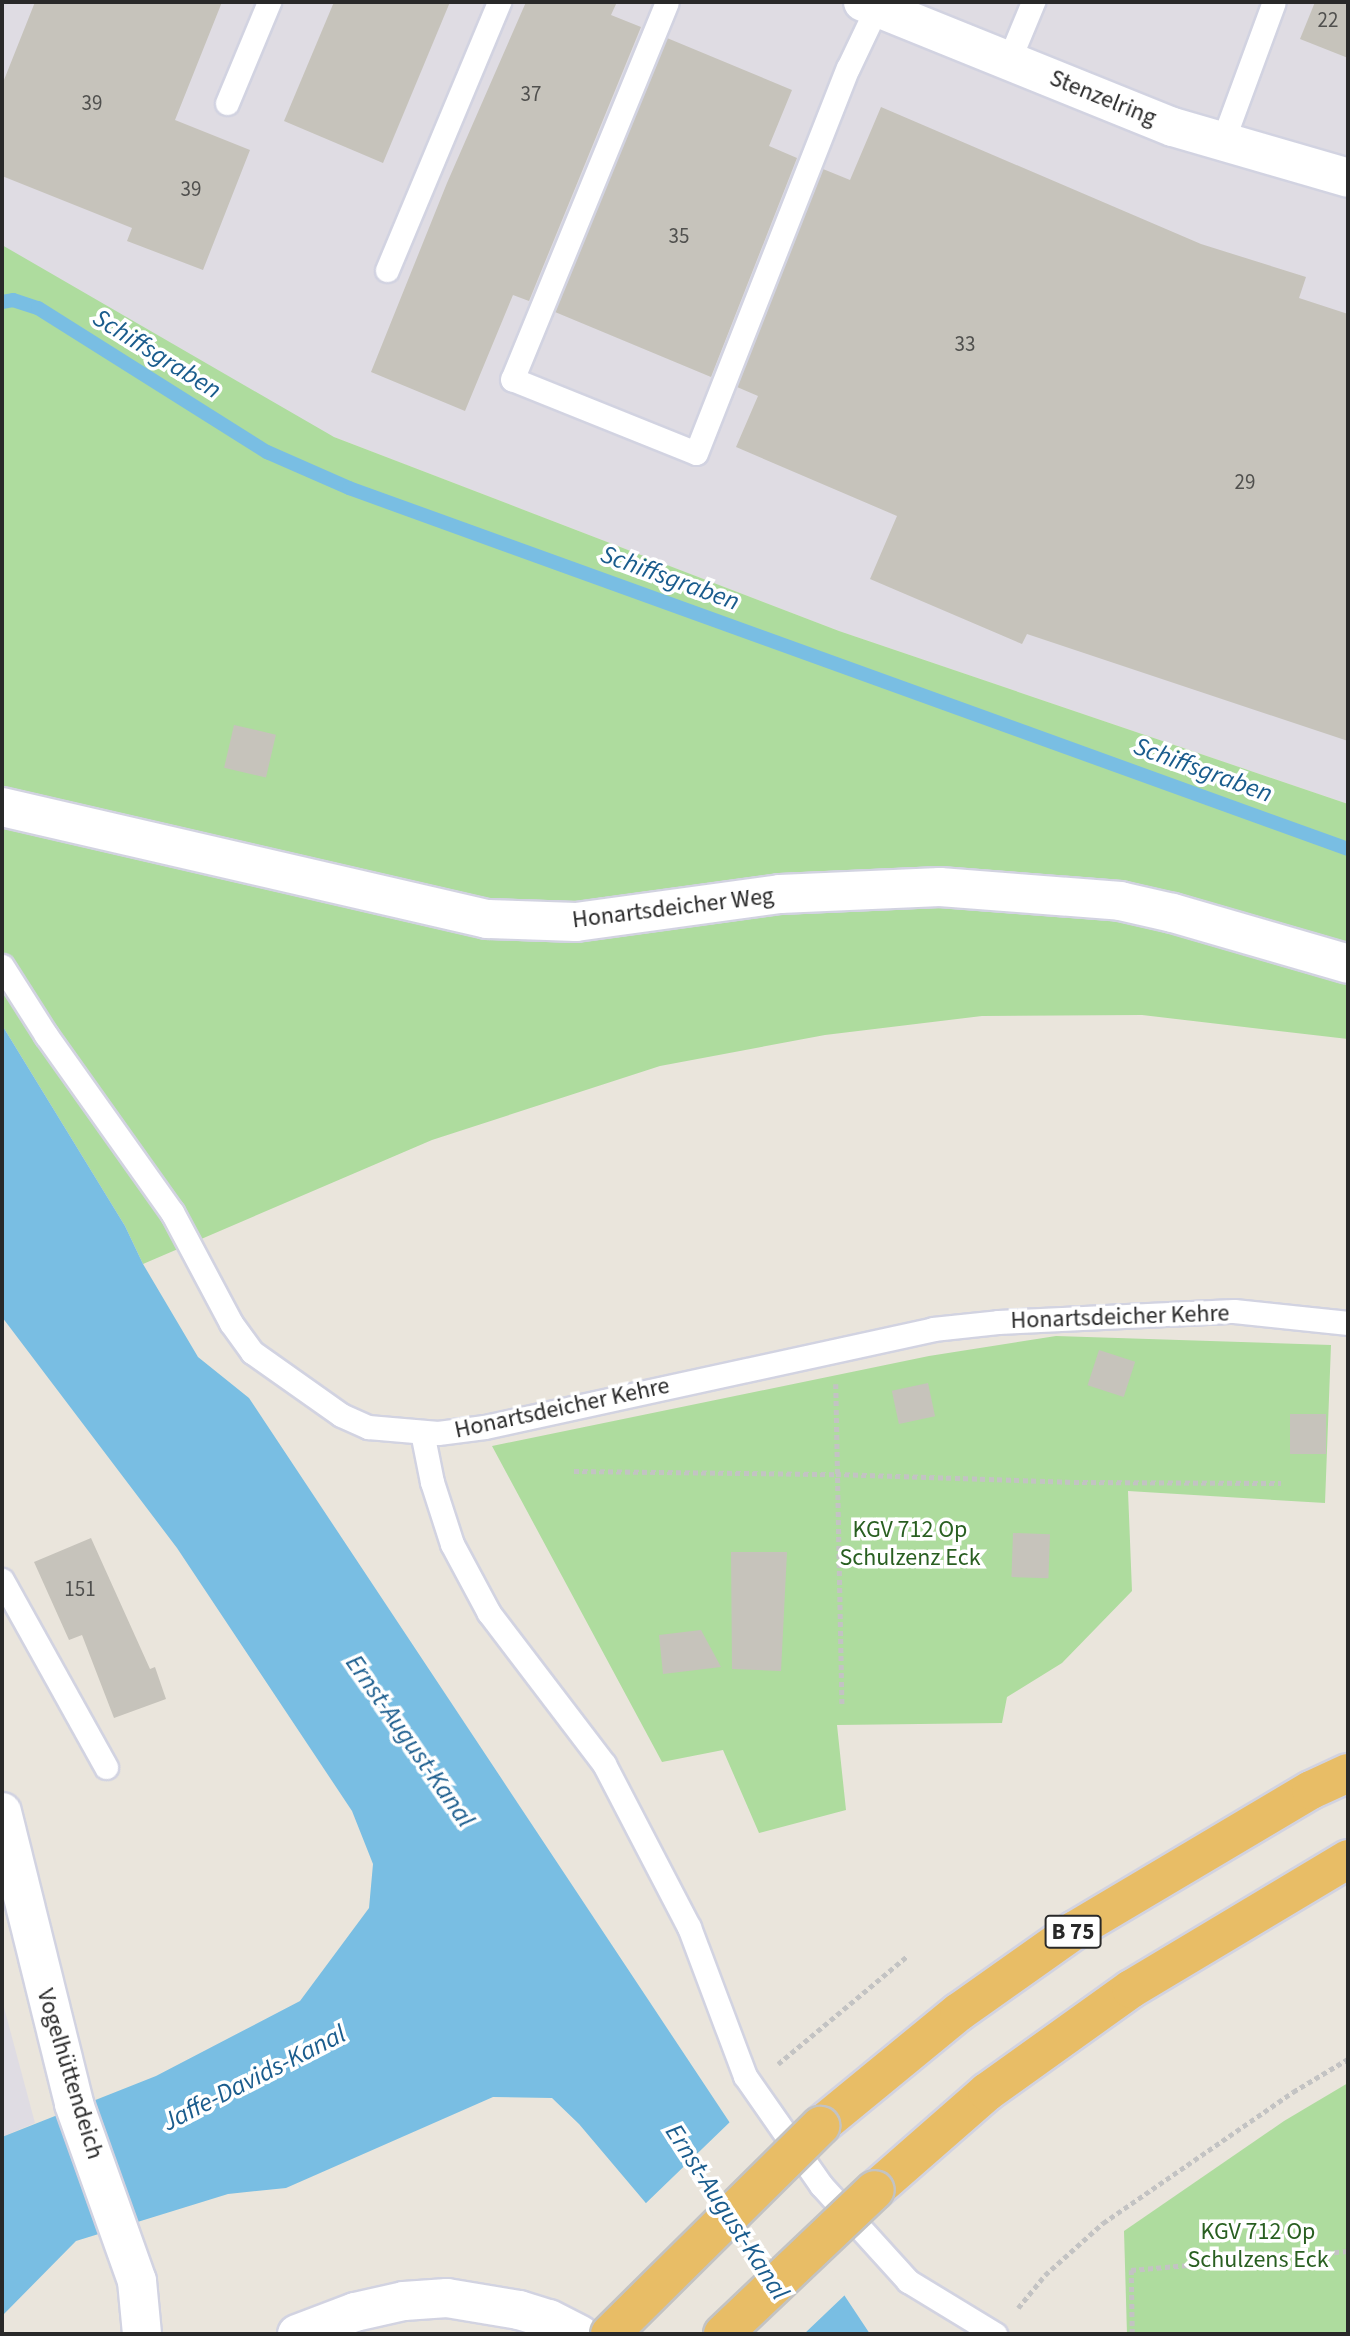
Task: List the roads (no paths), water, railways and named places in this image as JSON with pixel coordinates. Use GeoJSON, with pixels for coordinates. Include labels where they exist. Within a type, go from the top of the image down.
{"type":"FeatureCollection","features":[{"type":"Feature","properties":{"kind":"highway","name":"B 75"},"geometry":{"type":"LineString","coordinates":[[610,2334],[820,2126],[959,2012],[1075,1930],[1311,1790],[1348,1773]]}},
{"type":"Feature","properties":{"kind":"highway"},"geometry":{"type":"LineString","coordinates":[[723,2334],[874,2190],[987,2092],[1131,1989],[1348,1859]]}},
{"type":"Feature","properties":{"kind":"street","name":"Stenzelring"},"geometry":{"type":"LineString","coordinates":[[870,5],[1222,143],[1348,178]]}},
{"type":"Feature","properties":{"kind":"street","name":"Honartsdeicher Weg"},"geometry":{"type":"LineString","coordinates":[[2,807],[487,919],[576,922],[780,894],[940,887],[1120,901],[1173,913],[1348,964]]}},
{"type":"Feature","properties":{"kind":"street","name":"Vogelhüttendeich"},"geometry":{"type":"LineString","coordinates":[[2,1812],[74,2104],[137,2281],[142,2334]]}},
{"type":"Feature","properties":{"kind":"street"},"geometry":{"type":"LineString","coordinates":[[297,2334],[355,2312],[404,2301],[447,2298],[519,2310],[549,2319],[579,2334]]}},
{"type":"Feature","properties":{"kind":"lane"},"geometry":{"type":"LineString","coordinates":[[228,103],[269,2]]}},
{"type":"Feature","properties":{"kind":"lane"},"geometry":{"type":"LineString","coordinates":[[387,270],[499,2]]}},
{"type":"Feature","properties":{"kind":"lane"},"geometry":{"type":"LineString","coordinates":[[667,2],[512,379],[696,453],[848,68],[870,5]]}},
{"type":"Feature","properties":{"kind":"lane"},"geometry":{"type":"LineString","coordinates":[[1009,60],[1033,2]]}},
{"type":"Feature","properties":{"kind":"lane"},"geometry":{"type":"LineString","coordinates":[[1222,143],[1274,2]]}},
{"type":"Feature","properties":{"kind":"lane","name":"Honartsdeicher Kehre"},"geometry":{"type":"LineString","coordinates":[[2,966],[46,1035],[172,1212],[231,1323],[252,1352],[341,1415],[368,1427],[422,1432],[485,1427],[933,1329],[998,1322],[1234,1311],[1348,1323]]}},
{"type":"Feature","properties":{"kind":"lane"},"geometry":{"type":"LineString","coordinates":[[422,1432],[432,1482],[452,1544],[489,1613],[604,1764],[689,1927],[745,2076],[821,2185],[908,2281],[995,2334]]}},
{"type":"Feature","properties":{"kind":"lane"},"geometry":{"type":"LineString","coordinates":[[2,1580],[106,1767]]}},
{"type":"Feature","properties":{"kind":"water"},"geometry":{"type":"Polygon","coordinates":[[[2,1025],[125,1226],[143,1264],[198,1357],[249,1398],[870,2334],[750,2334],[727,2299],[579,2124],[552,2098],[493,2097],[286,2188],[228,2194],[76,2241],[2,2316],[2,2137],[156,2076],[300,2001],[369,1908],[373,1864],[352,1811],[177,1548],[2,1317],[2,1025]]]}},
{"type":"Feature","properties":{"kind":"waterway","name":"Schiffsgraben"},"geometry":{"type":"LineString","coordinates":[[2,302],[13,300],[38,308],[267,452],[349,488],[1348,849]]}},
{"type":"Feature","properties":{"kind":"park label","name":"KGV 712 Op Schulzenz Eck"},"geometry":{"type":"Point","coordinates":[910,1544]}},
{"type":"Feature","properties":{"kind":"park label","name":"KGV 712 Op Schulzens Eck"},"geometry":{"type":"Point","coordinates":[1258,2246]}},
{"type":"Feature","properties":{"kind":"water label","name":"Ernst-August-Kanal"},"geometry":{"type":"Point","coordinates":[410,1741]}},
{"type":"Feature","properties":{"kind":"water label","name":"Jaffe-Davids-Kanal"},"geometry":{"type":"Point","coordinates":[254,2078]}},
{"type":"Feature","properties":{"kind":"water label","name":"Ernst-August-Kanal"},"geometry":{"type":"Point","coordinates":[727,2212]}}]}
